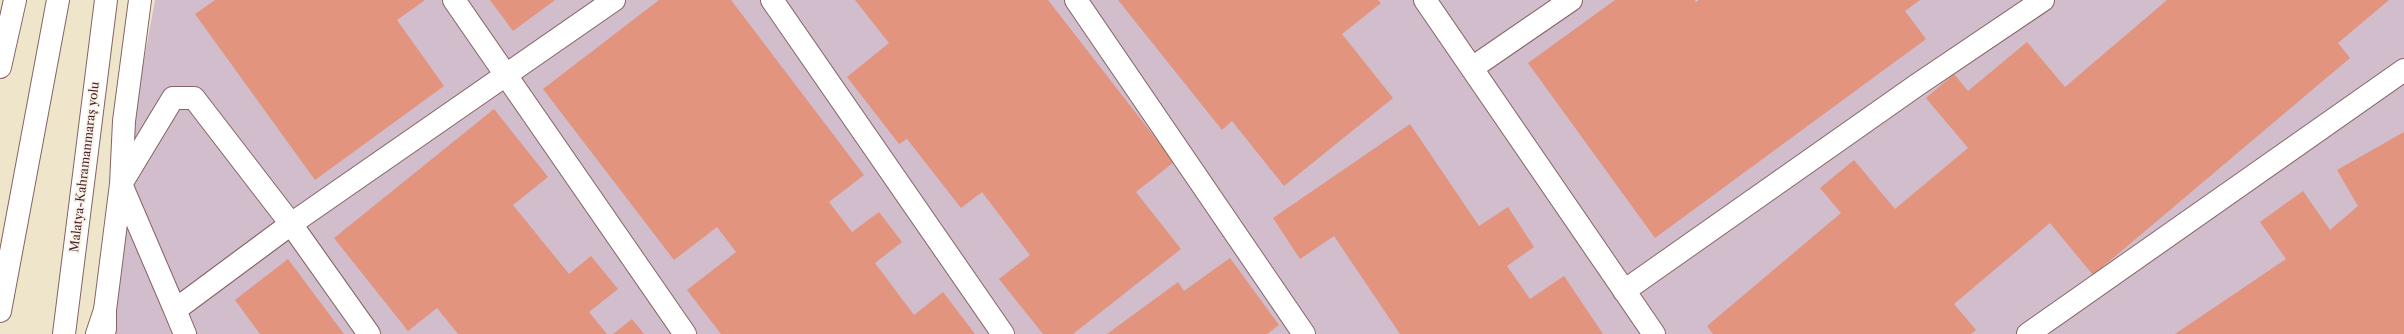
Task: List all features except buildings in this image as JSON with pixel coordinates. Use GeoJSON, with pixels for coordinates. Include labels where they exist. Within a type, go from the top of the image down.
{"type":"FeatureCollection","features":[{"type":"Feature","properties":{"kind":"main road"},"geometry":{"type":"LineString","coordinates":[[0,67],[14,0]]}},
{"type":"Feature","properties":{"kind":"main road"},"geometry":{"type":"LineString","coordinates":[[0,310],[58,0]]}},
{"type":"Feature","properties":{"kind":"main road","name":"Malatya-Kahramanmaraş yolu"},"geometry":{"type":"LineString","coordinates":[[64,334],[106,0]]}},
{"type":"Feature","properties":{"kind":"main road"},"geometry":{"type":"LineString","coordinates":[[104,334],[105,310],[120,184],[124,121],[140,0]]}},
{"type":"Feature","properties":{"kind":"main road"},"geometry":{"type":"LineString","coordinates":[[454,0],[685,334]]}},
{"type":"Feature","properties":{"kind":"main road"},"geometry":{"type":"LineString","coordinates":[[175,310],[291,224],[506,77],[614,0]]}},
{"type":"Feature","properties":{"kind":"main road"},"geometry":{"type":"LineString","coordinates":[[772,0],[1003,334]]}},
{"type":"Feature","properties":{"kind":"main road"},"geometry":{"type":"LineString","coordinates":[[1076,0],[1304,334]]}},
{"type":"Feature","properties":{"kind":"main road"},"geometry":{"type":"LineString","coordinates":[[1425,0],[1654,334]]}},
{"type":"Feature","properties":{"kind":"main road"},"geometry":{"type":"LineString","coordinates":[[1472,68],[1571,0]]}},
{"type":"Feature","properties":{"kind":"main road"},"geometry":{"type":"LineString","coordinates":[[1624,291],[1917,84],[2043,0]]}},
{"type":"Feature","properties":{"kind":"main road"},"geometry":{"type":"LineString","coordinates":[[2028,334],[2404,70]]}},
{"type":"Feature","properties":{"kind":"main road"},"geometry":{"type":"LineString","coordinates":[[120,184],[173,98],[194,98],[291,224],[369,334]]}},
{"type":"Feature","properties":{"kind":"main road"},"geometry":{"type":"LineString","coordinates":[[120,184],[185,334]]}},
{"type":"Feature","properties":{"kind":"main road"},"geometry":{"type":"LineString","coordinates":[[97,334],[105,310]]}},
{"type":"Feature","properties":{"kind":"shaded area"},"geometry":{"type":"Polygon","coordinates":[[[155,0],[2404,0],[2404,334],[116,334],[116,313],[133,120],[155,0]]]}}]}
